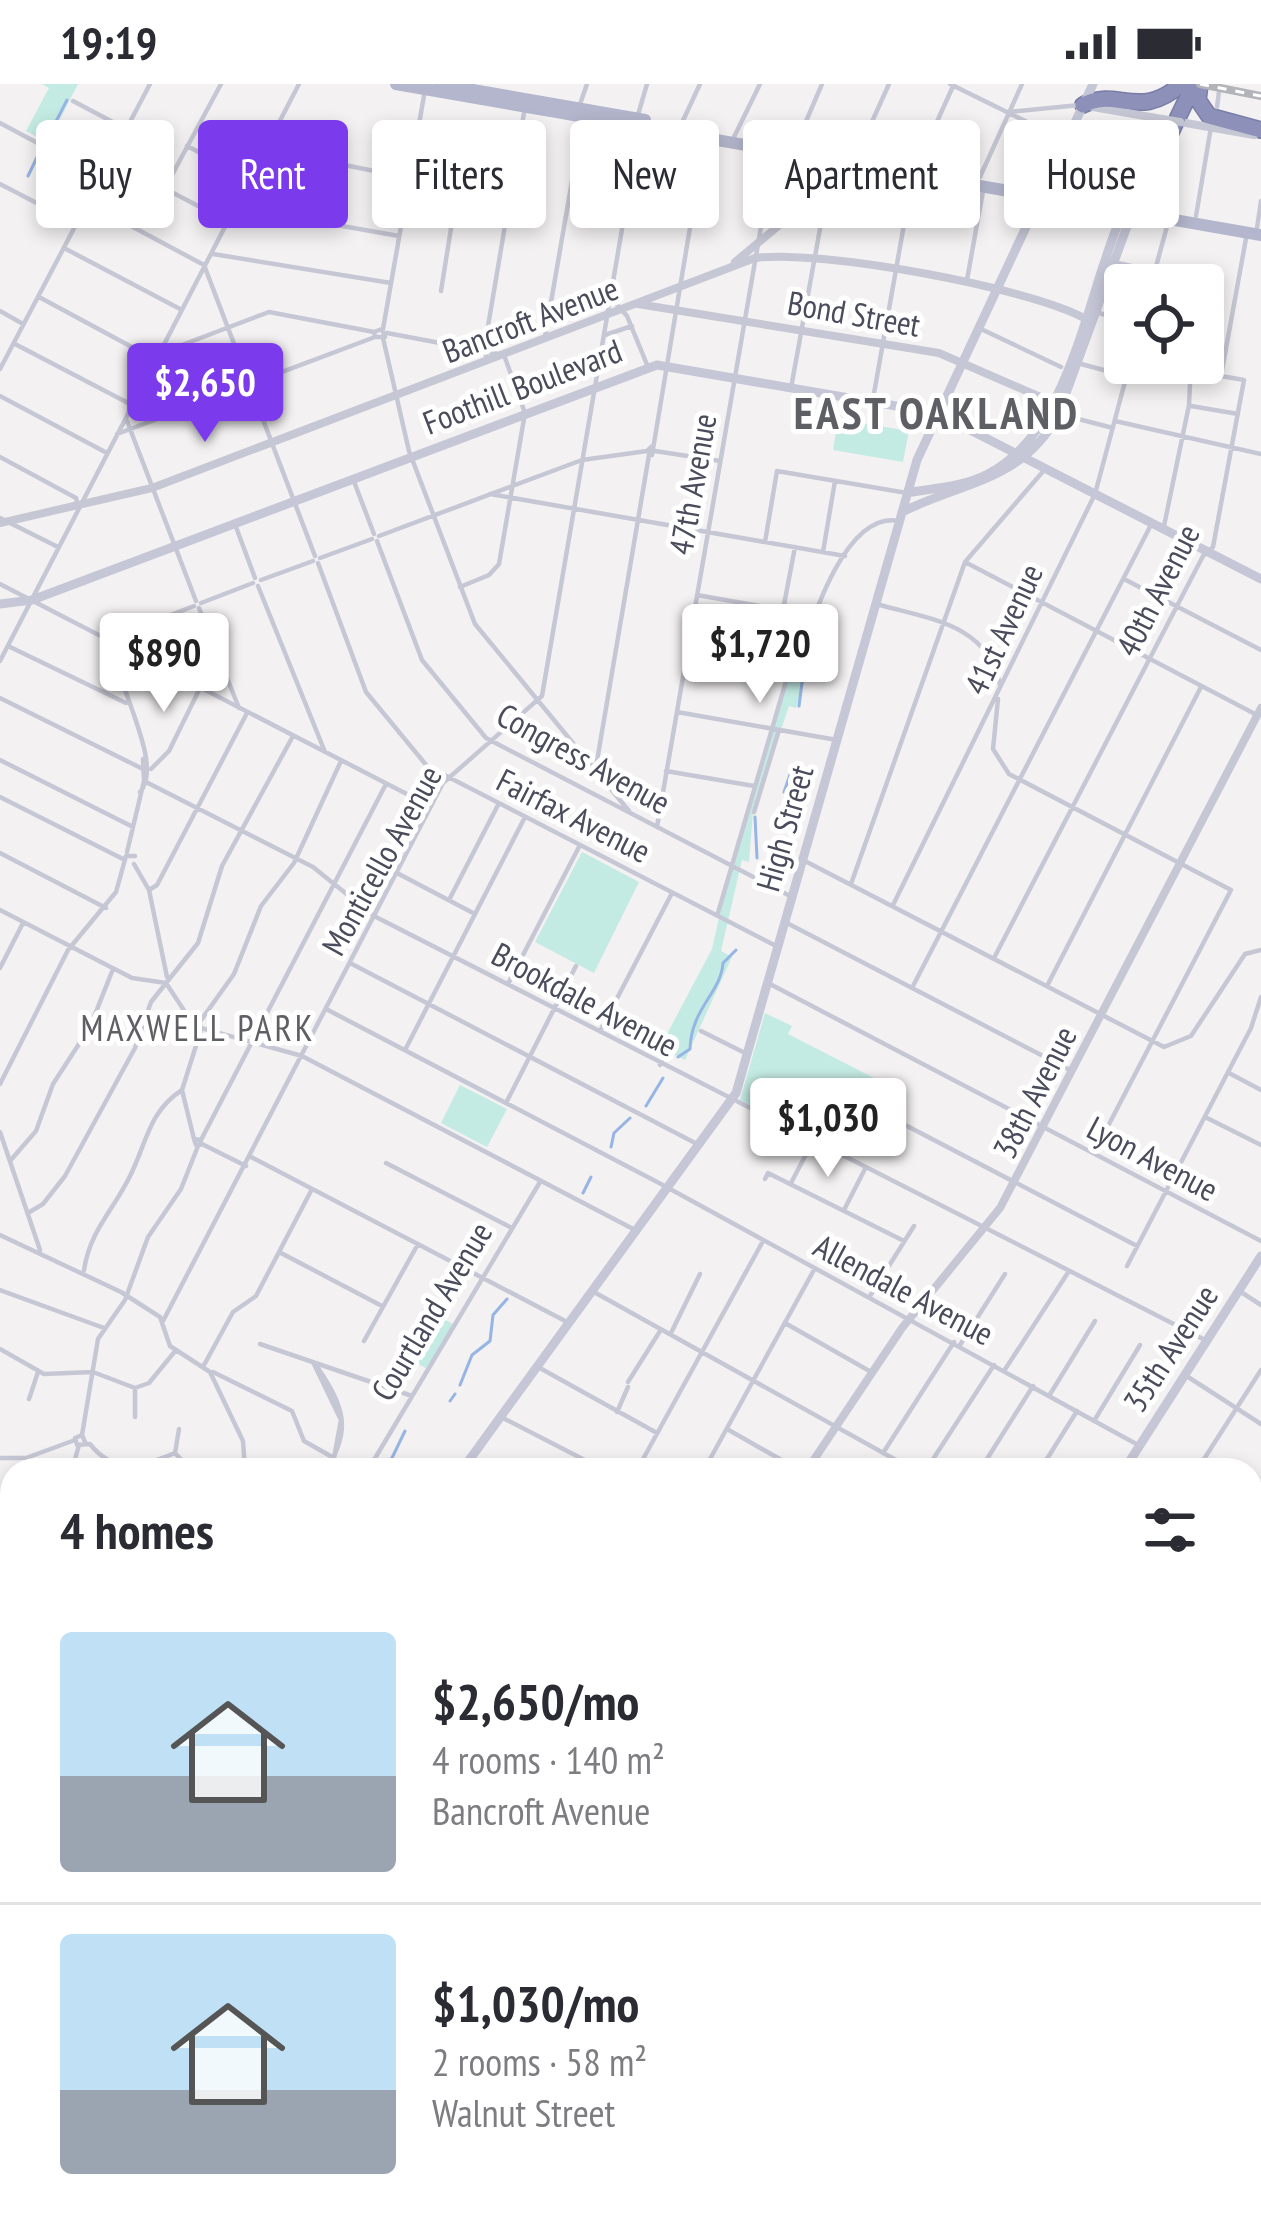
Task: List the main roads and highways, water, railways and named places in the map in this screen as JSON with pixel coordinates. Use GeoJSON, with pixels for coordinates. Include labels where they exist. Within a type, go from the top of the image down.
{"type":"FeatureCollection","features":[{"type":"Feature","properties":{"kind":"highway"},"geometry":{"type":"LineString","coordinates":[[1083,105],[1095,100],[1144,105],[1190,84]]}},
{"type":"Feature","properties":{"kind":"highway"},"geometry":{"type":"LineString","coordinates":[[1190,84],[1209,116],[1261,133]]}},
{"type":"Feature","properties":{"kind":"highway"},"geometry":{"type":"LineString","coordinates":[[1172,120],[1190,84]]}},
{"type":"Feature","properties":{"kind":"main road"},"geometry":{"type":"LineString","coordinates":[[396,84],[524,99]]}},
{"type":"Feature","properties":{"kind":"main road"},"geometry":{"type":"LineString","coordinates":[[439,84],[627,120]]}},
{"type":"Feature","properties":{"kind":"main road","name":"High Street"},"geometry":{"type":"LineString","coordinates":[[1076,120],[1093,84]]}},
{"type":"Feature","properties":{"kind":"main road"},"geometry":{"type":"LineString","coordinates":[[1179,214],[1256,231]]}},
{"type":"Feature","properties":{"kind":"main road"},"geometry":{"type":"LineString","coordinates":[[1179,220],[1256,231]]}},
{"type":"Feature","properties":{"kind":"main road","name":"High Street"},"geometry":{"type":"LineString","coordinates":[[471,1458],[731,1100],[908,493],[960,360],[1024,228]]}},
{"type":"Feature","properties":{"kind":"main road"},"geometry":{"type":"LineString","coordinates":[[908,493],[971,481],[1021,455],[1054,404],[1119,228]]}},
{"type":"Feature","properties":{"kind":"main road"},"geometry":{"type":"LineString","coordinates":[[901,517],[943,495],[983,484],[1047,433],[1066,394],[1120,228]]}},
{"type":"Feature","properties":{"kind":"main road"},"geometry":{"type":"LineString","coordinates":[[1082,348],[1084,318]]}},
{"type":"Feature","properties":{"kind":"main road","name":"Foothill Boulevard"},"geometry":{"type":"LineString","coordinates":[[0,604],[32,600],[647,367],[665,365],[937,413],[1261,579]]}},
{"type":"Feature","properties":{"kind":"main road"},"geometry":{"type":"LineString","coordinates":[[1054,404],[1066,394]]}},
{"type":"Feature","properties":{"kind":"main road"},"geometry":{"type":"LineString","coordinates":[[908,493],[943,495]]}},
{"type":"Feature","properties":{"kind":"main road","name":"35th Avenue"},"geometry":{"type":"LineString","coordinates":[[1132,1458],[1261,1256]]}},
{"type":"Feature","properties":{"kind":"waterway"},"geometry":{"type":"LineString","coordinates":[[57,120],[67,100]]}},
{"type":"Feature","properties":{"kind":"waterway"},"geometry":{"type":"LineString","coordinates":[[28,176],[36,159]]}},
{"type":"Feature","properties":{"kind":"waterway"},"geometry":{"type":"LineString","coordinates":[[799,706],[803,675]]}},
{"type":"Feature","properties":{"kind":"waterway"},"geometry":{"type":"LineString","coordinates":[[784,792],[793,766]]}},
{"type":"Feature","properties":{"kind":"waterway"},"geometry":{"type":"LineString","coordinates":[[755,817],[757,858]]}},
{"type":"Feature","properties":{"kind":"waterway"},"geometry":{"type":"LineString","coordinates":[[678,1057],[690,1049],[695,1022],[723,963],[736,950]]}},
{"type":"Feature","properties":{"kind":"waterway"},"geometry":{"type":"LineString","coordinates":[[646,1106],[663,1078]]}},
{"type":"Feature","properties":{"kind":"waterway"},"geometry":{"type":"LineString","coordinates":[[611,1147],[614,1133],[630,1118]]}},
{"type":"Feature","properties":{"kind":"waterway"},"geometry":{"type":"LineString","coordinates":[[583,1193],[591,1177]]}},
{"type":"Feature","properties":{"kind":"waterway"},"geometry":{"type":"LineString","coordinates":[[460,1385],[472,1355],[490,1341],[493,1315],[507,1299]]}},
{"type":"Feature","properties":{"kind":"waterway"},"geometry":{"type":"LineString","coordinates":[[450,1401],[455,1394]]}},
{"type":"Feature","properties":{"kind":"waterway"},"geometry":{"type":"LineString","coordinates":[[392,1458],[405,1431]]}},
{"type":"Feature","properties":{"kind":"railway"},"geometry":{"type":"LineString","coordinates":[[1200,84],[1261,96]]}},
{"type":"Feature","properties":{"kind":"district","name":"EAST OAKLAND"},"geometry":{"type":"Point","coordinates":[937,412]}},
{"type":"Feature","properties":{"kind":"district","name":"MAXWELL PARK"},"geometry":{"type":"Point","coordinates":[198,1027]}}]}
